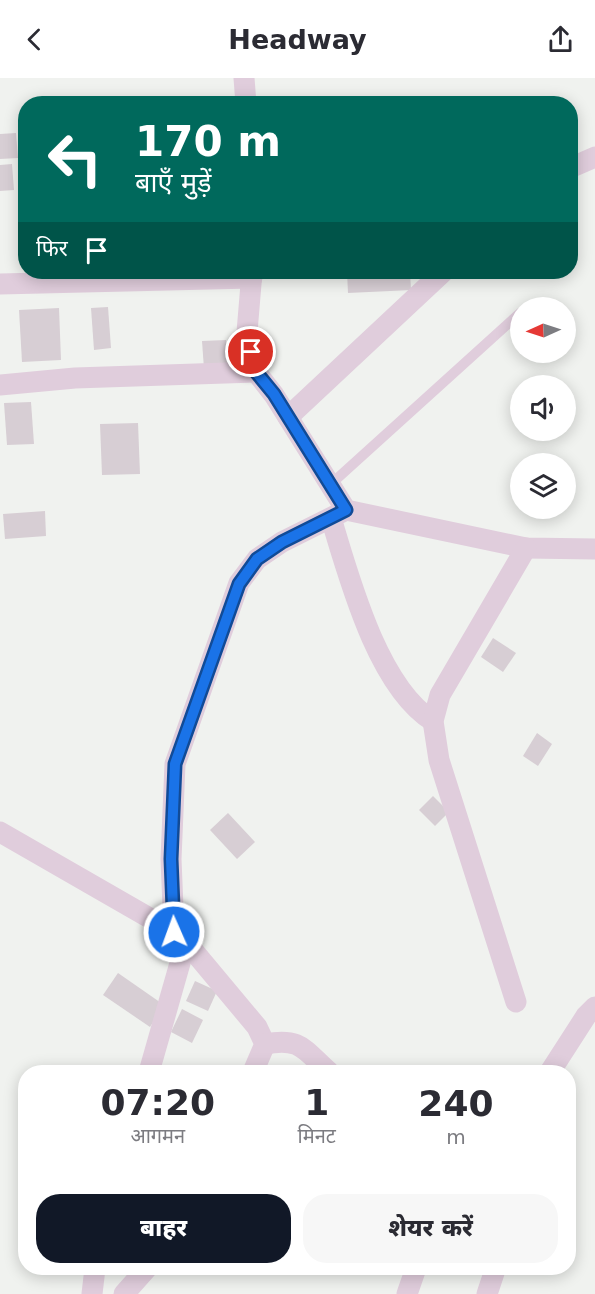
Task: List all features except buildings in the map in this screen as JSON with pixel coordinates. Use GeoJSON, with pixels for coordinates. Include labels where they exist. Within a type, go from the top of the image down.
{"type":"FeatureCollection","features":[{"type":"Feature","properties":{"kind":"street"},"geometry":{"type":"LineString","coordinates":[[244,78],[245,96]]}},
{"type":"Feature","properties":{"kind":"street"},"geometry":{"type":"LineString","coordinates":[[578,164],[595,157]]}},
{"type":"Feature","properties":{"kind":"street"},"geometry":{"type":"LineString","coordinates":[[0,284],[54,279]]}},
{"type":"Feature","properties":{"kind":"street"},"geometry":{"type":"LineString","coordinates":[[252,279],[247,332],[256,372],[331,484],[370,636],[403,692],[419,712],[433,721]]}},
{"type":"Feature","properties":{"kind":"street"},"geometry":{"type":"LineString","coordinates":[[288,417],[436,279]]}},
{"type":"Feature","properties":{"kind":"street"},"geometry":{"type":"LineString","coordinates":[[0,385],[75,378],[256,372]]}},
{"type":"Feature","properties":{"kind":"street"},"geometry":{"type":"LineString","coordinates":[[151,1065],[180,937],[171,859],[175,764],[239,584],[257,559],[282,542],[338,514],[526,548],[595,549]]}},
{"type":"Feature","properties":{"kind":"street"},"geometry":{"type":"LineString","coordinates":[[516,1002],[439,760],[433,721],[440,695],[526,548]]}},
{"type":"Feature","properties":{"kind":"street"},"geometry":{"type":"LineString","coordinates":[[0,832],[180,937],[257,1027],[265,1044],[256,1065]]}},
{"type":"Feature","properties":{"kind":"street"},"geometry":{"type":"LineString","coordinates":[[554,1065],[586,1016],[595,1007]]}},
{"type":"Feature","properties":{"kind":"street"},"geometry":{"type":"LineString","coordinates":[[265,1044],[295,1042],[321,1065]]}},
{"type":"Feature","properties":{"kind":"street"},"geometry":{"type":"LineString","coordinates":[[92,1294],[94,1275]]}},
{"type":"Feature","properties":{"kind":"street"},"geometry":{"type":"LineString","coordinates":[[124,1294],[141,1275]]}},
{"type":"Feature","properties":{"kind":"street"},"geometry":{"type":"LineString","coordinates":[[407,1294],[414,1275]]}},
{"type":"Feature","properties":{"kind":"street"},"geometry":{"type":"LineString","coordinates":[[488,1294],[493,1275]]}},
{"type":"Feature","properties":{"kind":"lane"},"geometry":{"type":"LineString","coordinates":[[331,484],[510,322]]}},
{"type":"Feature","properties":{"kind":"route"},"geometry":{"type":"LineString","coordinates":[[174,932],[171,859],[175,764],[239,584],[257,559],[282,542],[346,510],[274,394],[256,372],[251,352]]}}]}
